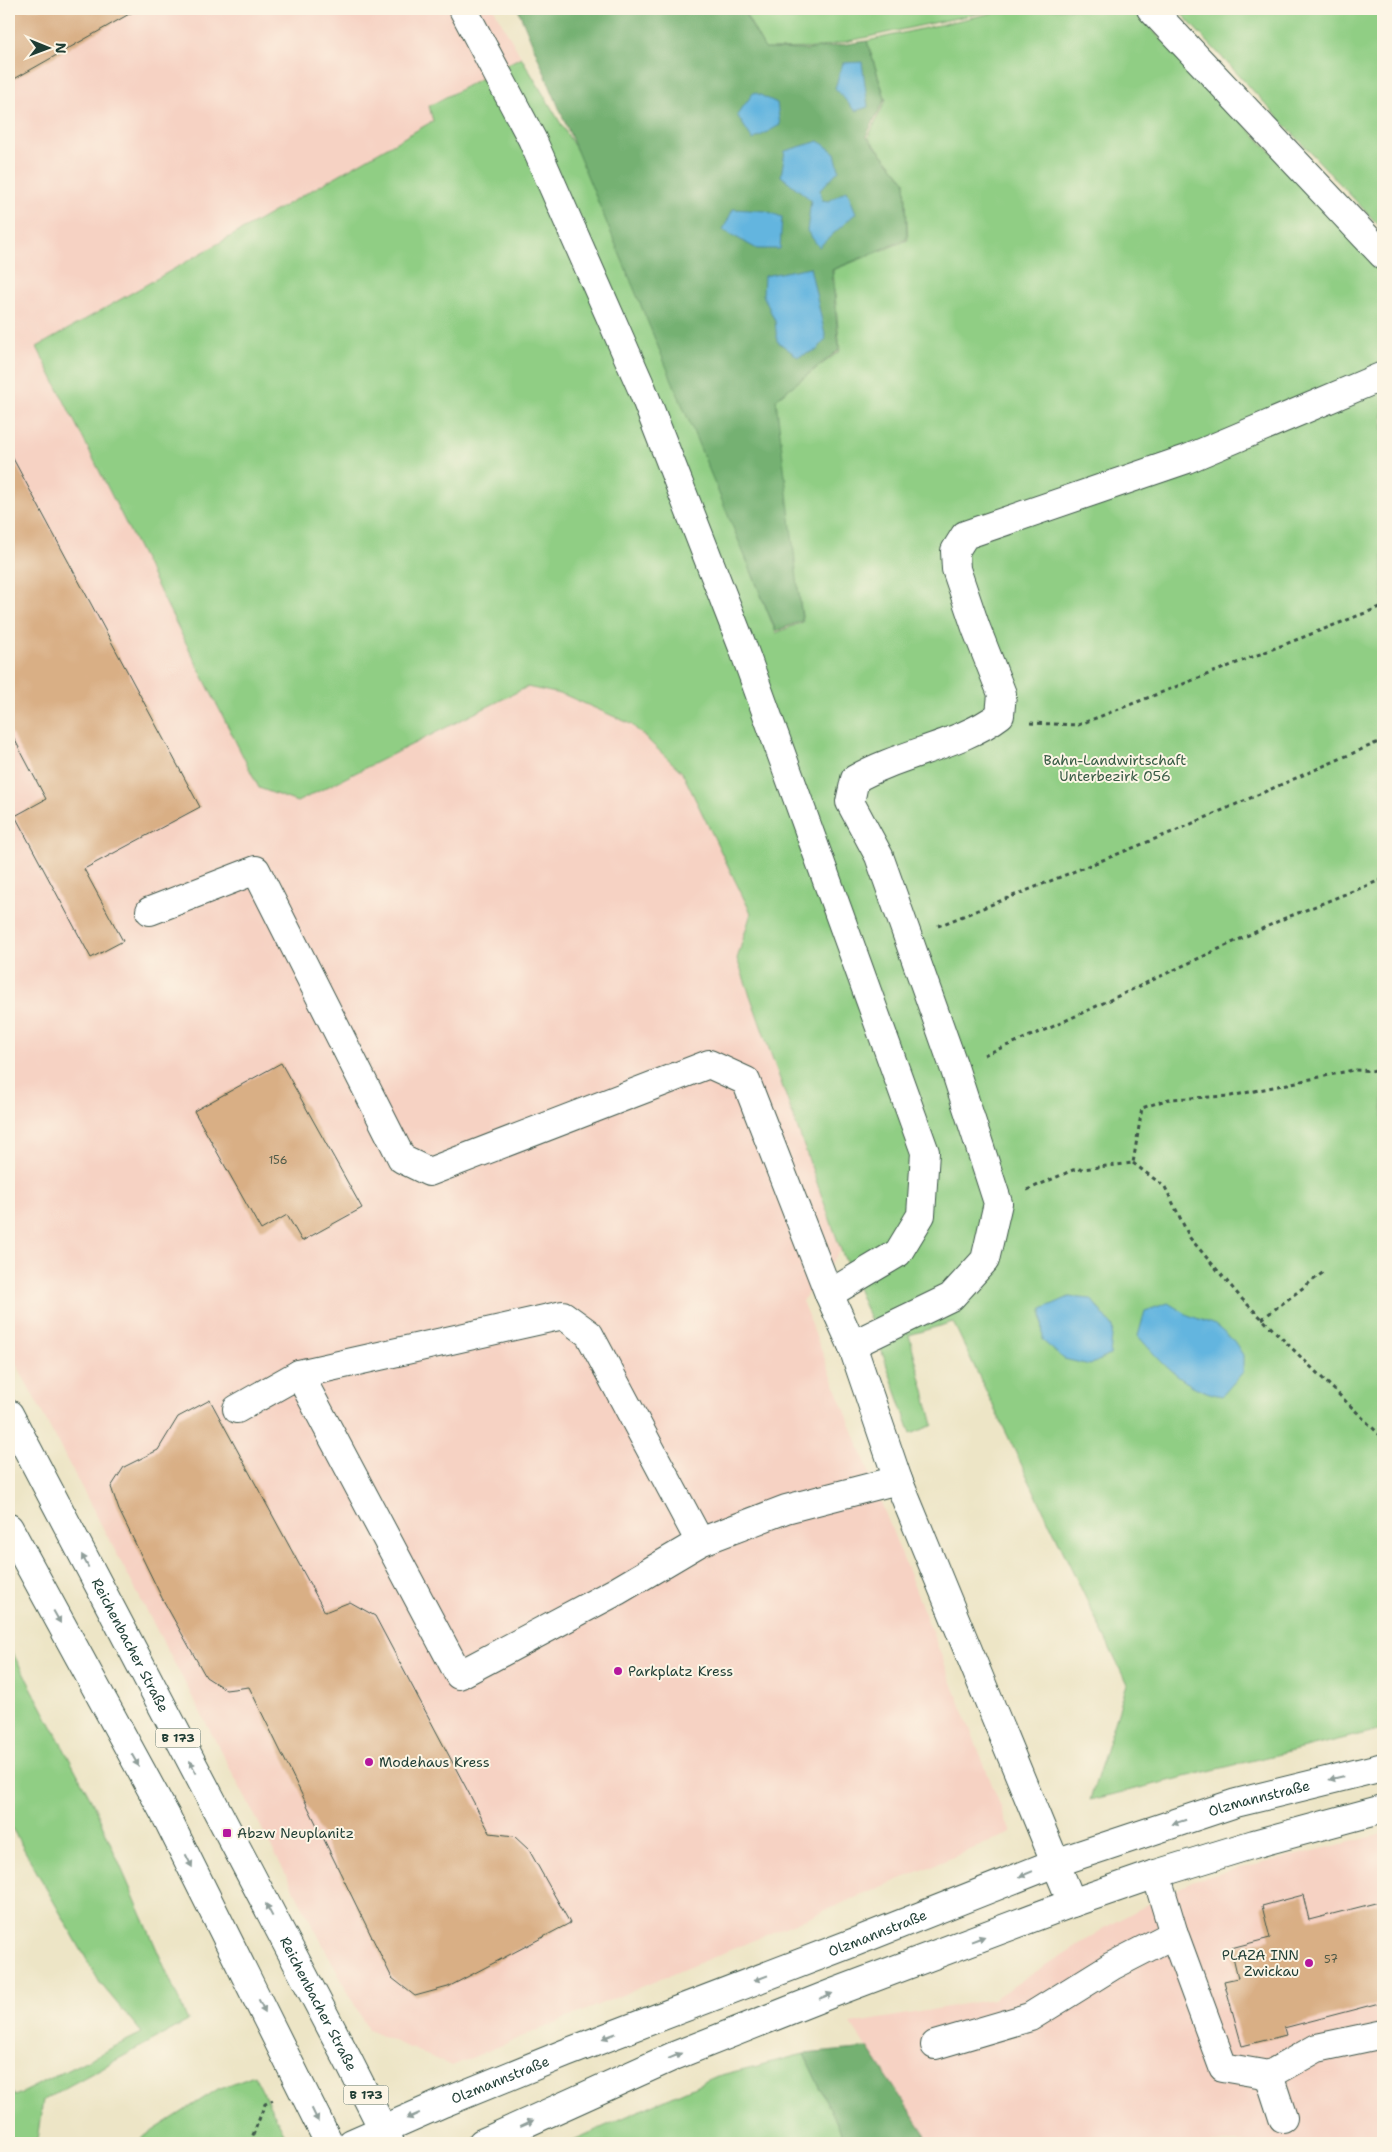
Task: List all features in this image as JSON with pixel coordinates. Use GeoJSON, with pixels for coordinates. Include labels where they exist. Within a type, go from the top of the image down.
{"type":"FeatureCollection","features":[{"type":"Feature","properties":{"kind":"main road"},"geometry":{"type":"LineString","coordinates":[[463,9],[532,139],[642,389],[743,648],[925,1152],[921,1215],[898,1253],[829,1294]]}},
{"type":"Feature","properties":{"kind":"main road"},"geometry":{"type":"LineString","coordinates":[[1151,9],[1383,255]]}},
{"type":"Feature","properties":{"kind":"main road"},"geometry":{"type":"LineString","coordinates":[[852,1345],[951,1297],[985,1260],[998,1203],[954,1066],[879,856],[850,802],[855,779],[874,768],[984,727],[1000,715],[1002,694],[976,628],[956,569],[955,551],[965,535],[1187,459],[1383,376]]}},
{"type":"Feature","properties":{"kind":"main road"},"geometry":{"type":"LineString","coordinates":[[150,910],[256,870],[402,1159],[429,1172],[709,1064],[746,1081],[829,1294],[852,1345],[898,1480],[1072,1903]]}},
{"type":"Feature","properties":{"kind":"main road"},"geometry":{"type":"LineString","coordinates":[[237,1409],[299,1374],[563,1315],[589,1334],[700,1542]]}},
{"type":"Feature","properties":{"kind":"main road"},"geometry":{"type":"LineString","coordinates":[[299,1374],[459,1675],[617,1591],[700,1542],[786,1509],[898,1480]]}},
{"type":"Feature","properties":{"kind":"main road","name":"Reichenbacher Straße"},"geometry":{"type":"LineString","coordinates":[[9,1414],[386,2136]]}},
{"type":"Feature","properties":{"kind":"main road"},"geometry":{"type":"LineString","coordinates":[[9,1528],[167,1818],[329,2143]]}},
{"type":"Feature","properties":{"kind":"main road","name":"Olzmannstraße"},"geometry":{"type":"LineString","coordinates":[[352,2143],[386,2136],[566,2053],[1055,1863],[1236,1803],[1383,1767]]}},
{"type":"Feature","properties":{"kind":"main road"},"geometry":{"type":"LineString","coordinates":[[482,2143],[683,2053],[832,1993],[1072,1903],[1156,1874],[1254,1844],[1383,1809]]}},
{"type":"Feature","properties":{"kind":"main road"},"geometry":{"type":"LineString","coordinates":[[1156,1874],[1174,1934],[1223,2066],[1269,2074],[1317,2048],[1383,2034]]}},
{"type":"Feature","properties":{"kind":"main road"},"geometry":{"type":"LineString","coordinates":[[935,2045],[1030,2017],[1112,1966],[1174,1934]]}},
{"type":"Feature","properties":{"kind":"main road"},"geometry":{"type":"LineString","coordinates":[[1269,2074],[1283,2118]]}},
{"type":"Feature","properties":{"kind":"path"},"geometry":{"type":"LineString","coordinates":[[1000,715],[1029,723],[1078,725],[1383,606]]}},
{"type":"Feature","properties":{"kind":"path"},"geometry":{"type":"LineString","coordinates":[[908,938],[1175,831],[1383,740]]}},
{"type":"Feature","properties":{"kind":"path"},"geometry":{"type":"LineString","coordinates":[[954,1066],[1052,1027],[1283,919],[1383,879]]}},
{"type":"Feature","properties":{"kind":"path"},"geometry":{"type":"LineString","coordinates":[[1133,1163],[1142,1108],[1169,1099],[1231,1096],[1353,1070],[1383,1071]]}},
{"type":"Feature","properties":{"kind":"path"},"geometry":{"type":"LineString","coordinates":[[998,1203],[1073,1170],[1133,1163],[1165,1187],[1190,1238],[1242,1299],[1383,1438]]}},
{"type":"Feature","properties":{"kind":"path"},"geometry":{"type":"LineString","coordinates":[[1262,1319],[1326,1270]]}},
{"type":"Feature","properties":{"kind":"path"},"geometry":{"type":"LineString","coordinates":[[250,2143],[265,2104]]}},
{"type":"Feature","properties":{"kind":"shaded area"},"geometry":{"type":"Polygon","coordinates":[[[9,9],[494,9],[521,57],[429,105],[433,121],[37,347],[297,802],[527,687],[565,695],[631,724],[682,772],[751,913],[737,959],[841,1250],[802,1301],[1011,1833],[452,2066],[368,2030],[9,1350],[9,9]]]}},
{"type":"Feature","properties":{"kind":"shaded area"},"geometry":{"type":"Polygon","coordinates":[[[1383,1834],[1383,2143],[930,2143],[851,2024],[993,1999],[1111,1924],[1194,1880],[1383,1834]]]}},
{"type":"Feature","properties":{"kind":"green space"},"geometry":{"type":"Polygon","coordinates":[[[518,9],[742,9],[765,49],[807,50],[867,41],[885,99],[866,136],[905,181],[907,239],[832,270],[839,350],[776,399],[802,621],[776,631],[518,9]]]}},
{"type":"Feature","properties":{"kind":"green space"},"geometry":{"type":"Polygon","coordinates":[[[743,9],[999,9],[816,48],[765,49],[743,9]]]}},
{"type":"Feature","properties":{"kind":"green space","name":"Bahn-Landwirtschaft Unterbezirk 056"},"geometry":{"type":"Polygon","coordinates":[[[1010,9],[1132,9],[1355,238],[1383,270],[1383,1729],[1090,1800],[1127,1684],[953,1322],[909,1335],[933,1425],[911,1434],[871,1321],[841,1250],[737,959],[751,913],[682,772],[631,724],[565,695],[527,687],[297,802],[259,788],[37,347],[433,121],[429,106],[521,57],[582,159],[667,361],[776,633],[803,622],[780,465],[775,399],[840,351],[833,270],[908,240],[905,181],[868,137],[886,100],[867,41],[1010,9]]]}},
{"type":"Feature","properties":{"kind":"green space"},"geometry":{"type":"Polygon","coordinates":[[[1177,9],[1383,9],[1383,230],[1177,9]]]}},
{"type":"Feature","properties":{"kind":"green space"},"geometry":{"type":"Polygon","coordinates":[[[9,1646],[92,1801],[188,2021],[43,2100],[37,2140],[39,2143],[9,2143],[9,2089],[15,2096],[142,2033],[100,1983],[9,1823],[9,1646]]]}},
{"type":"Feature","properties":{"kind":"green space"},"geometry":{"type":"Polygon","coordinates":[[[868,2048],[931,2143],[846,2143],[804,2054],[868,2048]]]}},
{"type":"Feature","properties":{"kind":"green space"},"geometry":{"type":"Polygon","coordinates":[[[804,2054],[846,2143],[567,2143],[717,2076],[804,2054]]]}},
{"type":"Feature","properties":{"kind":"green space"},"geometry":{"type":"Polygon","coordinates":[[[254,2075],[289,2143],[134,2143],[218,2089],[254,2075]]]}},
{"type":"Feature","properties":{"kind":"water"},"geometry":{"type":"Polygon","coordinates":[[[766,9],[827,9],[813,16],[799,19],[769,15],[766,9]]]}},
{"type":"Feature","properties":{"kind":"water"},"geometry":{"type":"Polygon","coordinates":[[[862,62],[868,107],[855,111],[835,88],[843,63],[862,62]]]}},
{"type":"Feature","properties":{"kind":"water"},"geometry":{"type":"Polygon","coordinates":[[[754,92],[777,103],[780,125],[753,140],[737,115],[754,92]]]}},
{"type":"Feature","properties":{"kind":"water"},"geometry":{"type":"Polygon","coordinates":[[[819,141],[835,153],[839,170],[820,190],[822,200],[829,201],[847,190],[856,213],[819,247],[807,231],[811,200],[781,176],[785,151],[819,141]]]}},
{"type":"Feature","properties":{"kind":"water"},"geometry":{"type":"Polygon","coordinates":[[[733,209],[766,211],[782,217],[780,249],[757,249],[723,230],[733,209]]]}},
{"type":"Feature","properties":{"kind":"water"},"geometry":{"type":"Polygon","coordinates":[[[810,267],[826,339],[817,350],[798,357],[777,341],[775,321],[763,295],[764,276],[810,267]]]}},
{"type":"Feature","properties":{"kind":"water"},"geometry":{"type":"Polygon","coordinates":[[[1069,1297],[1091,1299],[1113,1327],[1110,1355],[1090,1365],[1064,1359],[1043,1341],[1042,1309],[1069,1297]]]}},
{"type":"Feature","properties":{"kind":"water"},"geometry":{"type":"Polygon","coordinates":[[[1168,1303],[1188,1315],[1215,1325],[1234,1341],[1243,1355],[1243,1372],[1222,1396],[1196,1388],[1175,1374],[1138,1336],[1145,1311],[1168,1303]]]}},
{"type":"Feature","properties":{"kind":"building"},"geometry":{"type":"Polygon","coordinates":[[[9,9],[138,9],[9,82],[9,9]]]}},
{"type":"Feature","properties":{"kind":"building"},"geometry":{"type":"Polygon","coordinates":[[[9,451],[200,807],[84,869],[123,941],[91,958],[15,816],[46,799],[9,729],[9,451]]]}},
{"type":"Feature","properties":{"kind":"building"},"geometry":{"type":"Polygon","coordinates":[[[281,1063],[362,1208],[302,1241],[287,1215],[261,1230],[194,1111],[281,1063]]]}},
{"type":"Feature","properties":{"kind":"building","name":"Modehaus Kress"},"geometry":{"type":"Polygon","coordinates":[[[210,1400],[325,1612],[350,1602],[375,1616],[490,1833],[514,1836],[529,1850],[570,1923],[448,1987],[415,1996],[392,1978],[249,1687],[226,1690],[206,1677],[162,1598],[119,1510],[111,1487],[124,1467],[158,1450],[178,1417],[210,1400]]]}},
{"type":"Feature","properties":{"kind":"building","name":"PLAZA INN Zwickau"},"geometry":{"type":"Polygon","coordinates":[[[1303,1895],[1309,1920],[1383,1901],[1383,2002],[1284,2028],[1286,2035],[1242,2046],[1224,1981],[1238,1978],[1231,1948],[1270,1938],[1262,1906],[1303,1895]]]}},
{"type":"Feature","properties":{"kind":"place","name":"Parkplatz Kress"},"geometry":{"type":"Point","coordinates":[618,1671]}},
{"type":"Feature","properties":{"kind":"place","name":"Modehaus Kress"},"geometry":{"type":"Point","coordinates":[369,1762]}},
{"type":"Feature","properties":{"kind":"place","name":"Abzw Neuplanitz"},"geometry":{"type":"Point","coordinates":[227,1833]}},
{"type":"Feature","properties":{"kind":"place","name":"PLAZA INN Zwickau"},"geometry":{"type":"Point","coordinates":[1309,1963]}}]}
